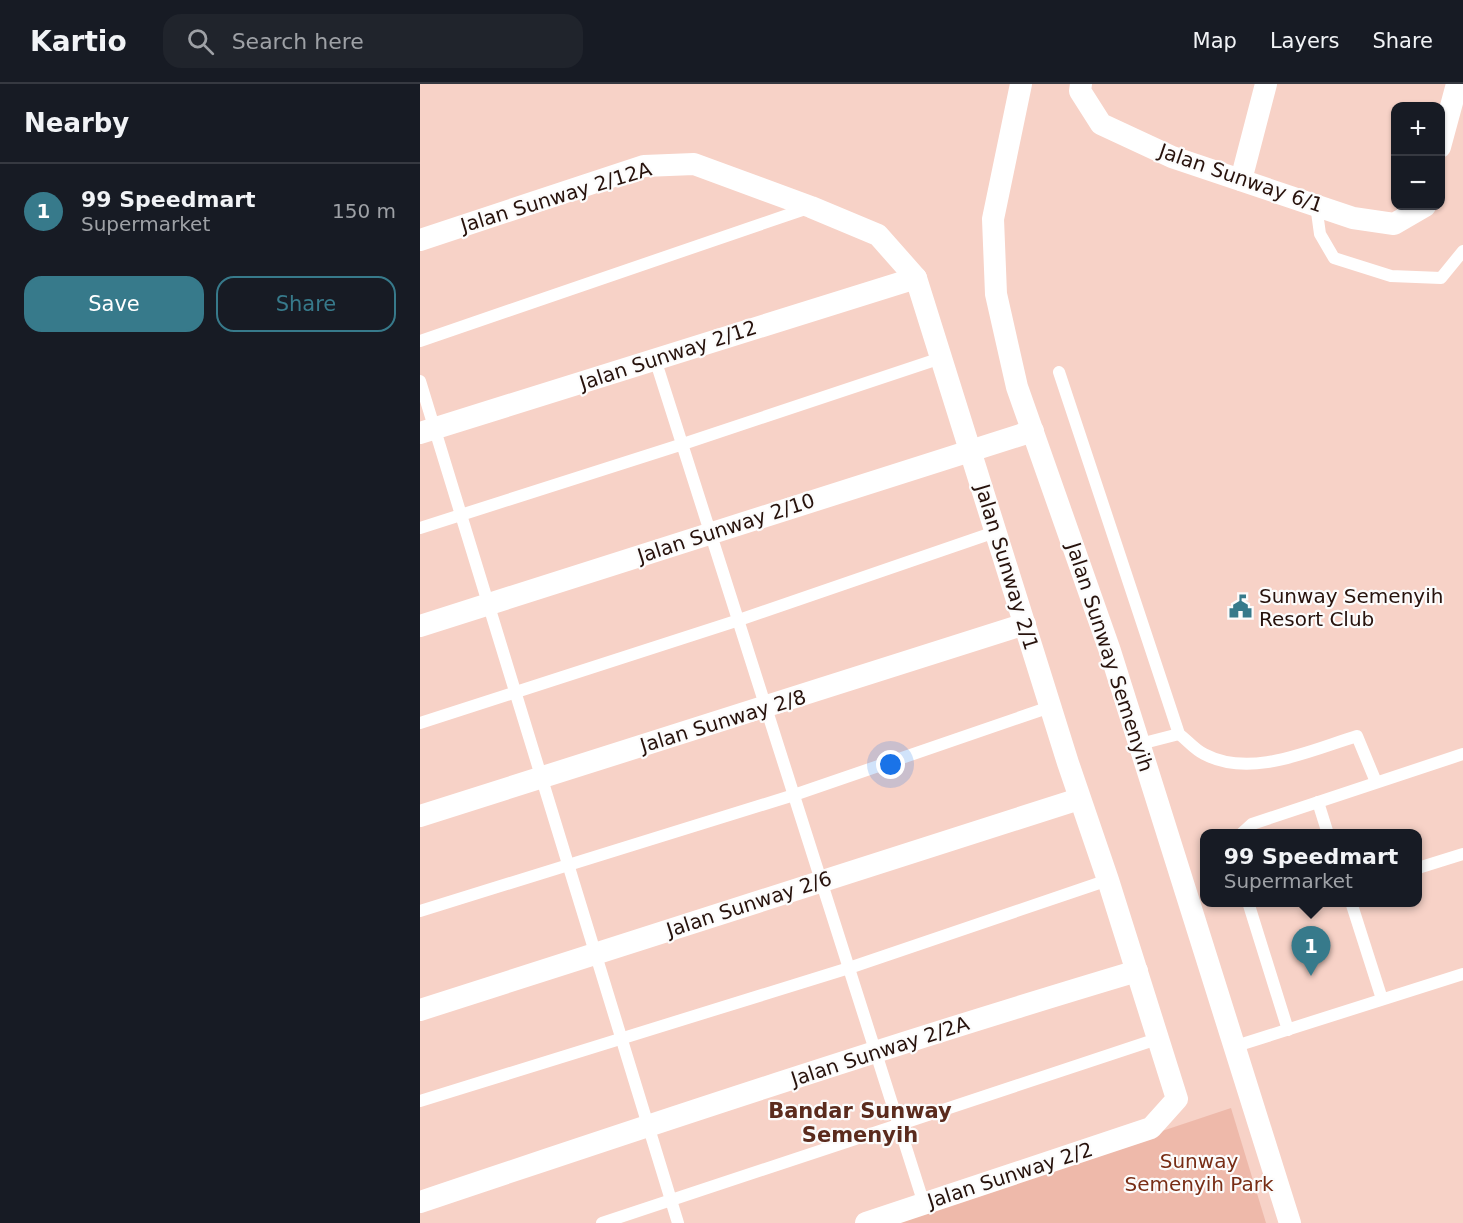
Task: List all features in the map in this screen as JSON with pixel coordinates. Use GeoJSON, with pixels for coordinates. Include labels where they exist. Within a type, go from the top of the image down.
{"type":"FeatureCollection","features":[{"type":"Feature","properties":{"kind":"street","name":"Jalan Sunway Semenyih"},"geometry":{"type":"LineString","coordinates":[[1021,84],[993,219],[996,294],[1017,387],[1110,651],[1290,1223]]}},
{"type":"Feature","properties":{"kind":"street","name":"Jalan Sunway 6/1"},"geometry":{"type":"LineString","coordinates":[[1082,84],[1080,91],[1101,124],[1172,157],[1353,218],[1394,224],[1418,210]]}},
{"type":"Feature","properties":{"kind":"street"},"geometry":{"type":"LineString","coordinates":[[1241,180],[1266,84]]}},
{"type":"Feature","properties":{"kind":"street"},"geometry":{"type":"LineString","coordinates":[[1445,128],[1457,84]]}},
{"type":"Feature","properties":{"kind":"street","name":"Jalan Sunway 2/1"},"geometry":{"type":"LineString","coordinates":[[694,164],[811,207],[878,235],[916,278],[1079,799],[1160,1038],[1177,1099]]}},
{"type":"Feature","properties":{"kind":"street","name":"Jalan Sunway 2/12A"},"geometry":{"type":"LineString","coordinates":[[420,240],[644,166],[694,164]]}},
{"type":"Feature","properties":{"kind":"street","name":"Jalan Sunway 2/12"},"geometry":{"type":"LineString","coordinates":[[427,430],[916,278]]}},
{"type":"Feature","properties":{"kind":"street","name":"Jalan Sunway 2/10"},"geometry":{"type":"LineString","coordinates":[[420,626],[1033,431]]}},
{"type":"Feature","properties":{"kind":"street","name":"Jalan Sunway 2/8"},"geometry":{"type":"LineString","coordinates":[[420,816],[767,708],[1025,624]]}},
{"type":"Feature","properties":{"kind":"street","name":"Jalan Sunway 2/6"},"geometry":{"type":"LineString","coordinates":[[420,1010],[1079,799]]}},
{"type":"Feature","properties":{"kind":"street","name":"Jalan Sunway 2/2A"},"geometry":{"type":"LineString","coordinates":[[420,1202],[648,1125],[1137,971]]}},
{"type":"Feature","properties":{"kind":"street","name":"Jalan Sunway 2/2"},"geometry":{"type":"LineString","coordinates":[[866,1223],[1151,1128],[1177,1099]]}},
{"type":"Feature","properties":{"kind":"lane"},"geometry":{"type":"LineString","coordinates":[[1316,206],[1320,234],[1334,258],[1379,273],[1391,276],[1441,278],[1463,251]]}},
{"type":"Feature","properties":{"kind":"lane"},"geometry":{"type":"LineString","coordinates":[[420,341],[811,207]]}},
{"type":"Feature","properties":{"kind":"lane"},"geometry":{"type":"LineString","coordinates":[[420,528],[683,444],[941,357]]}},
{"type":"Feature","properties":{"kind":"lane"},"geometry":{"type":"LineString","coordinates":[[655,359],[924,1204]]}},
{"type":"Feature","properties":{"kind":"lane"},"geometry":{"type":"LineString","coordinates":[[1059,372],[1179,734],[1204,754],[1244,765],[1279,759],[1357,736],[1376,782]]}},
{"type":"Feature","properties":{"kind":"lane"},"geometry":{"type":"LineString","coordinates":[[420,381],[427,430],[461,514],[678,1223]]}},
{"type":"Feature","properties":{"kind":"lane"},"geometry":{"type":"LineString","coordinates":[[420,723],[739,620],[996,532]]}},
{"type":"Feature","properties":{"kind":"lane"},"geometry":{"type":"LineString","coordinates":[[420,911],[794,795],[1050,707]]}},
{"type":"Feature","properties":{"kind":"lane"},"geometry":{"type":"LineString","coordinates":[[1140,744],[1179,734]]}},
{"type":"Feature","properties":{"kind":"lane"},"geometry":{"type":"LineString","coordinates":[[1246,829],[1252,824],[1463,754]]}},
{"type":"Feature","properties":{"kind":"lane"},"geometry":{"type":"LineString","coordinates":[[1317,802],[1326,829]]}},
{"type":"Feature","properties":{"kind":"lane"},"geometry":{"type":"LineString","coordinates":[[1422,867],[1463,854]]}},
{"type":"Feature","properties":{"kind":"lane"},"geometry":{"type":"LineString","coordinates":[[420,1101],[849,968],[1108,880]]}},
{"type":"Feature","properties":{"kind":"lane"},"geometry":{"type":"LineString","coordinates":[[1249,907],[1288,1030]]}},
{"type":"Feature","properties":{"kind":"lane"},"geometry":{"type":"LineString","coordinates":[[1352,907],[1382,999]]}},
{"type":"Feature","properties":{"kind":"lane"},"geometry":{"type":"LineString","coordinates":[[1236,1046],[1463,974]]}},
{"type":"Feature","properties":{"kind":"lane"},"geometry":{"type":"LineString","coordinates":[[602,1223],[1160,1038]]}},
{"type":"Feature","properties":{"kind":"green space","name":"Sunway Semenyih Park"},"geometry":{"type":"Polygon","coordinates":[[[1231,1108],[1266,1223],[886,1223],[1231,1108]]]}},
{"type":"Feature","properties":{"kind":"place","name":"Sunway Semenyih Resort Club"},"geometry":{"type":"Point","coordinates":[1241,607]}},
{"type":"Feature","properties":{"kind":"place","name":"99 Speedmart"},"geometry":{"type":"Point","coordinates":[1311,976]}},
{"type":"Feature","properties":{"kind":"district","name":"Bandar Sunway Semenyih"},"geometry":{"type":"Point","coordinates":[860,1123]}}]}
